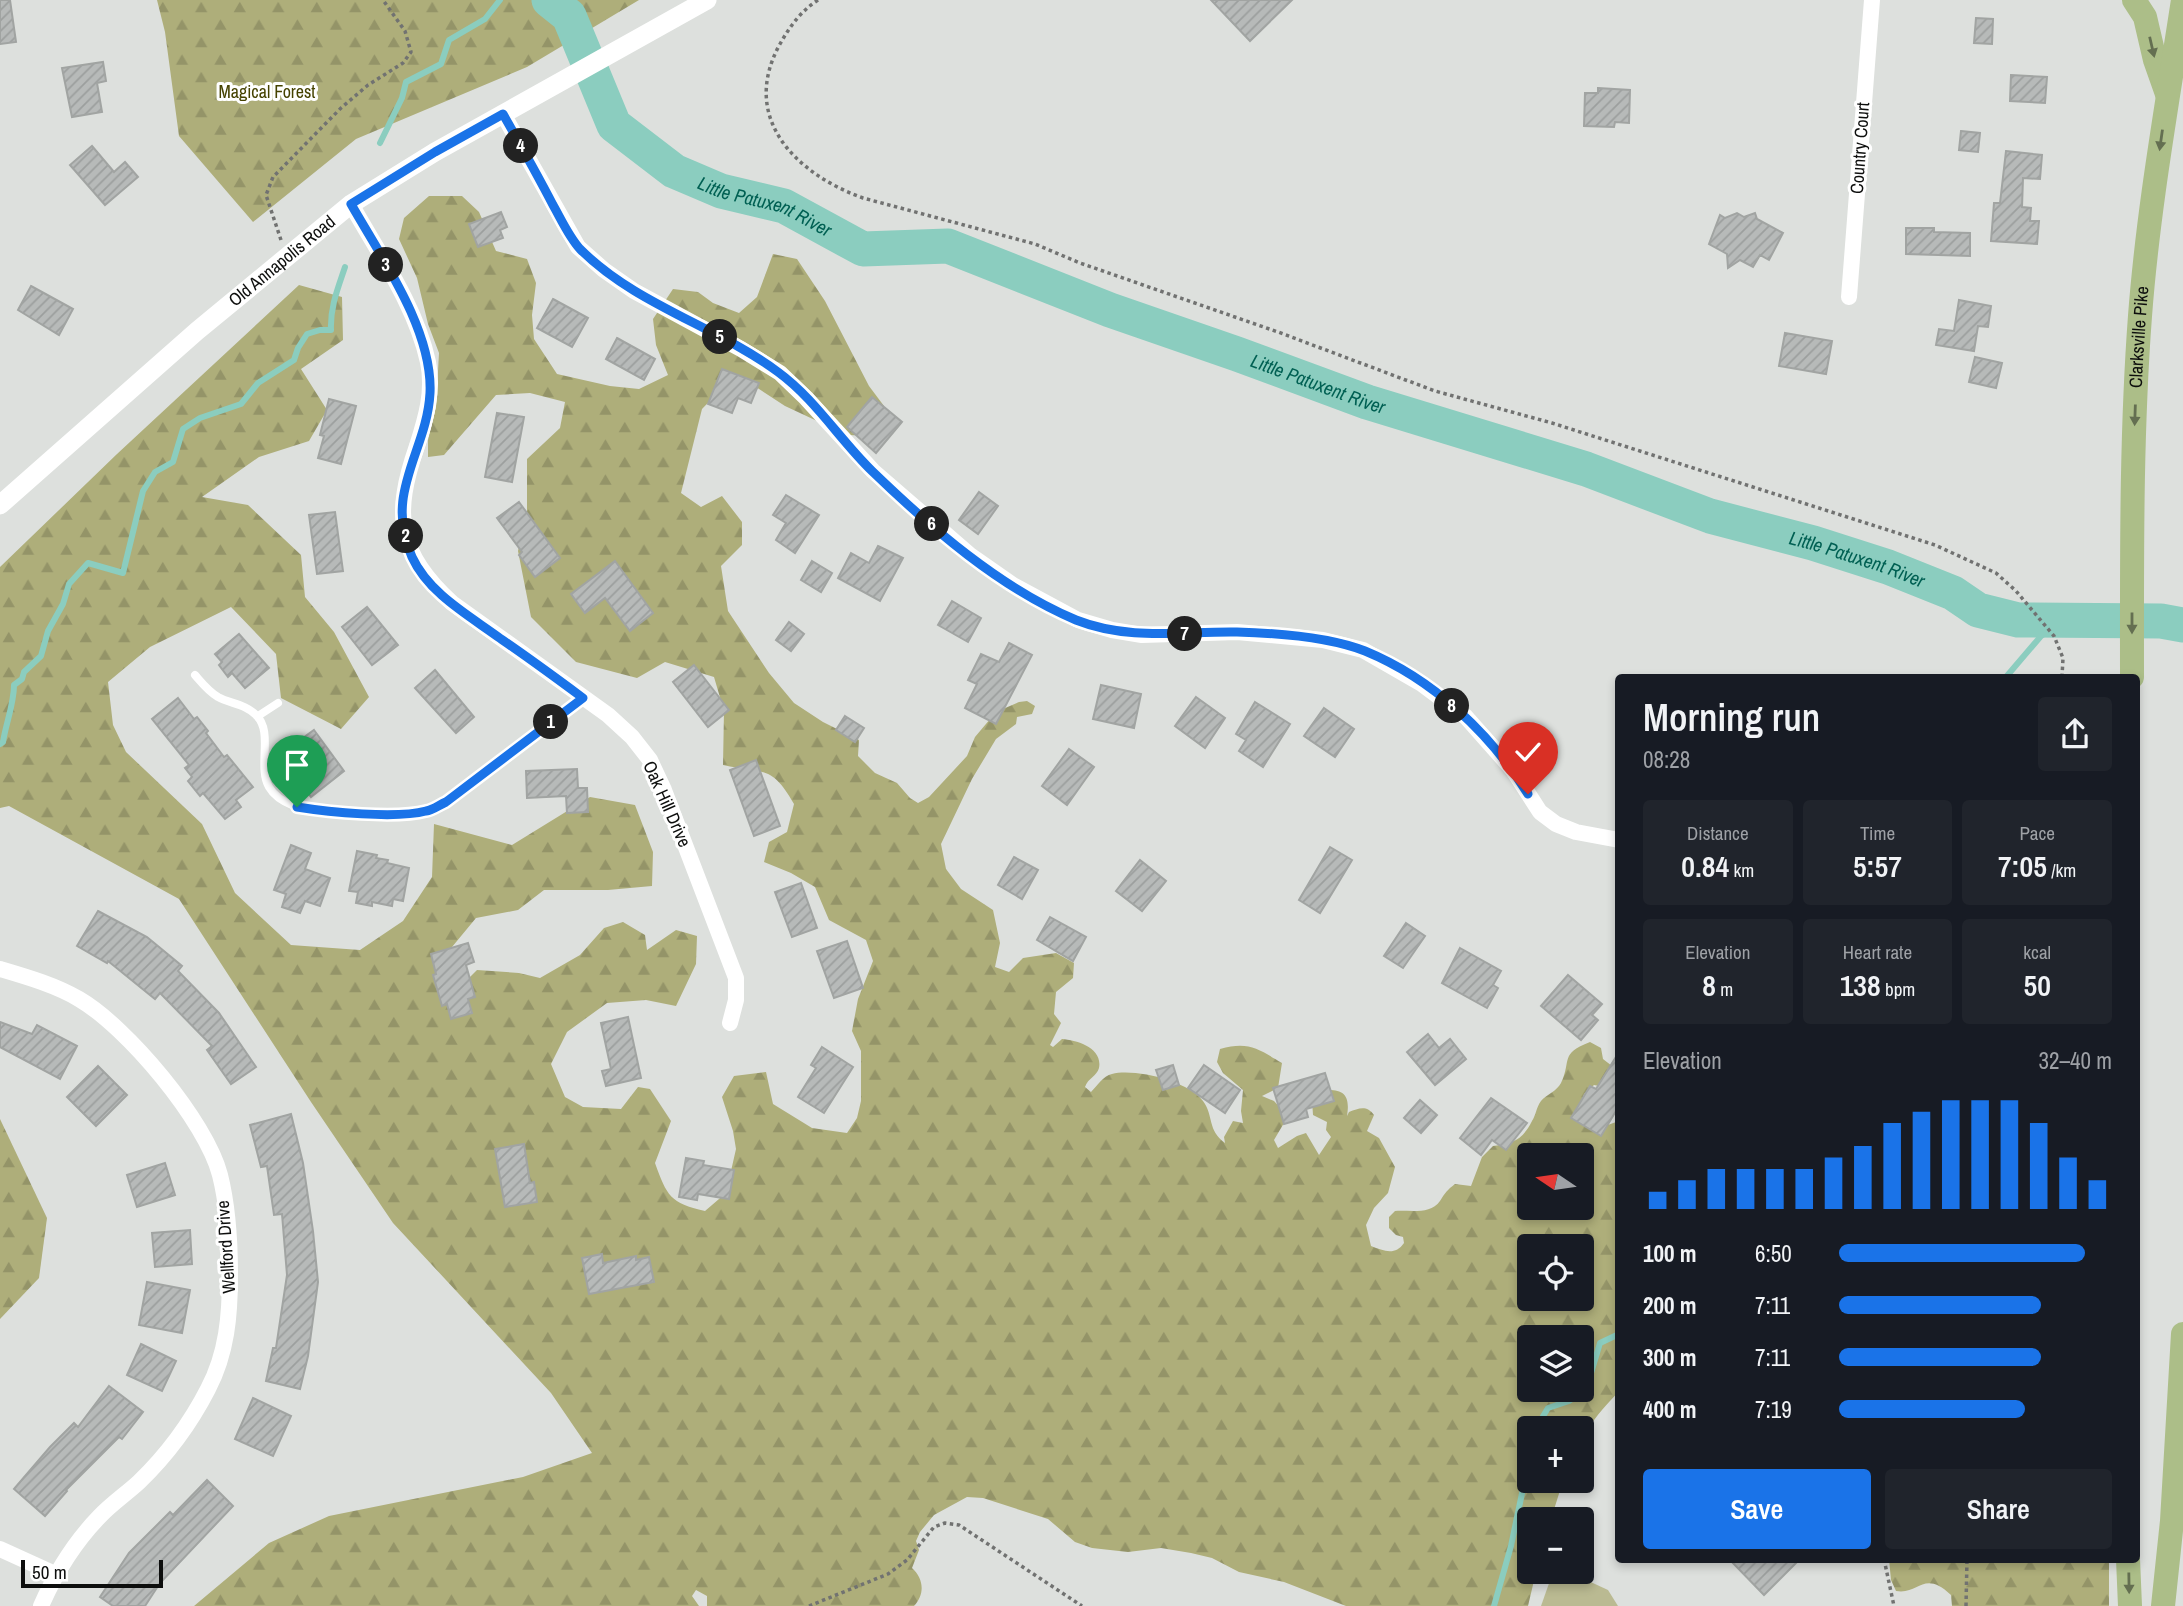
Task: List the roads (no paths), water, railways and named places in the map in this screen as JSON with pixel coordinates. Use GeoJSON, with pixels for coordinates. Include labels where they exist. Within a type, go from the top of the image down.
{"type":"FeatureCollection","features":[{"type":"Feature","properties":{"kind":"main road"},"geometry":{"type":"LineString","coordinates":[[2134,0],[2145,17],[2155,60],[2168,96]]}},
{"type":"Feature","properties":{"kind":"main road","name":"Clarksville Pike"},"geometry":{"type":"LineString","coordinates":[[2132,673],[2135,416],[2140,314],[2154,190],[2183,0]]}},
{"type":"Feature","properties":{"kind":"main road"},"geometry":{"type":"LineString","coordinates":[[2163,1606],[2172,1521],[2183,1334]]}},
{"type":"Feature","properties":{"kind":"main road"},"geometry":{"type":"LineString","coordinates":[[2128,1563],[2130,1606]]}},
{"type":"Feature","properties":{"kind":"street","name":"Old Annapolis Road"},"geometry":{"type":"LineString","coordinates":[[0,505],[197,331],[351,204],[435,152],[707,0]]}},
{"type":"Feature","properties":{"kind":"street","name":"Country Court"},"geometry":{"type":"LineString","coordinates":[[1849,296],[1872,0]]}},
{"type":"Feature","properties":{"kind":"street"},"geometry":{"type":"LineString","coordinates":[[503,114],[578,247],[634,291],[780,373],[873,471],[970,555],[1013,586],[1078,620],[1112,630],[1142,635],[1237,632],[1323,640],[1363,650],[1419,681],[1466,717],[1513,771],[1540,812],[1556,824],[1598,837],[1615,839]]}},
{"type":"Feature","properties":{"kind":"street","name":"Oak Hill Drive"},"geometry":{"type":"LineString","coordinates":[[351,204],[399,289],[419,332],[428,363],[430,393],[425,420],[407,473],[402,504],[405,533],[413,558],[430,583],[452,603],[608,715],[632,737],[650,760],[736,978],[736,1000],[730,1023]]}},
{"type":"Feature","properties":{"kind":"street","name":"Wellford Drive"},"geometry":{"type":"LineString","coordinates":[[0,969],[36,980],[89,1006],[110,1020],[164,1081],[205,1137],[220,1174],[230,1256],[229,1323],[210,1387],[166,1454],[99,1517],[55,1574],[41,1606]]}},
{"type":"Feature","properties":{"kind":"street"},"geometry":{"type":"LineString","coordinates":[[0,1549],[55,1574]]}},
{"type":"Feature","properties":{"kind":"lane"},"geometry":{"type":"LineString","coordinates":[[195,675],[213,694],[241,705],[258,716],[264,738],[264,775],[270,789],[282,801],[321,811],[408,814],[428,811],[446,802],[583,698]]}},
{"type":"Feature","properties":{"kind":"lane"},"geometry":{"type":"LineString","coordinates":[[258,716],[278,702]]}},
{"type":"Feature","properties":{"kind":"waterway"},"geometry":{"type":"LineString","coordinates":[[380,143],[402,98],[406,82],[441,64],[449,40],[485,19],[500,0]]}},
{"type":"Feature","properties":{"kind":"waterway","name":"Little Patuxent River"},"geometry":{"type":"LineString","coordinates":[[549,0],[569,16],[614,125],[674,171],[721,191],[784,206],[863,249],[948,246],[1110,310],[1367,402],[1586,469],[1710,516],[1813,543],[1888,567],[1953,593],[1978,610],[2018,620],[2161,621],[2183,625]]}},
{"type":"Feature","properties":{"kind":"waterway"},"geometry":{"type":"LineString","coordinates":[[0,744],[3,742],[14,685],[41,656],[48,631],[63,604],[69,584],[88,563],[123,573],[143,491],[155,472],[173,462],[183,429],[200,418],[241,404],[258,383],[294,360],[307,334],[331,330],[333,305],[345,267]]}},
{"type":"Feature","properties":{"kind":"waterway"},"geometry":{"type":"LineString","coordinates":[[2009,674],[2041,636],[2063,620]]}},
{"type":"Feature","properties":{"kind":"waterway"},"geometry":{"type":"LineString","coordinates":[[1543,1416],[1548,1408],[1569,1401],[1586,1390],[1600,1343],[1615,1336]]}},
{"type":"Feature","properties":{"kind":"waterway"},"geometry":{"type":"LineString","coordinates":[[1494,1606],[1522,1493]]}},
{"type":"Feature","properties":{"kind":"park label","name":"Magical Forest"},"geometry":{"type":"Point","coordinates":[267,92]}}]}
